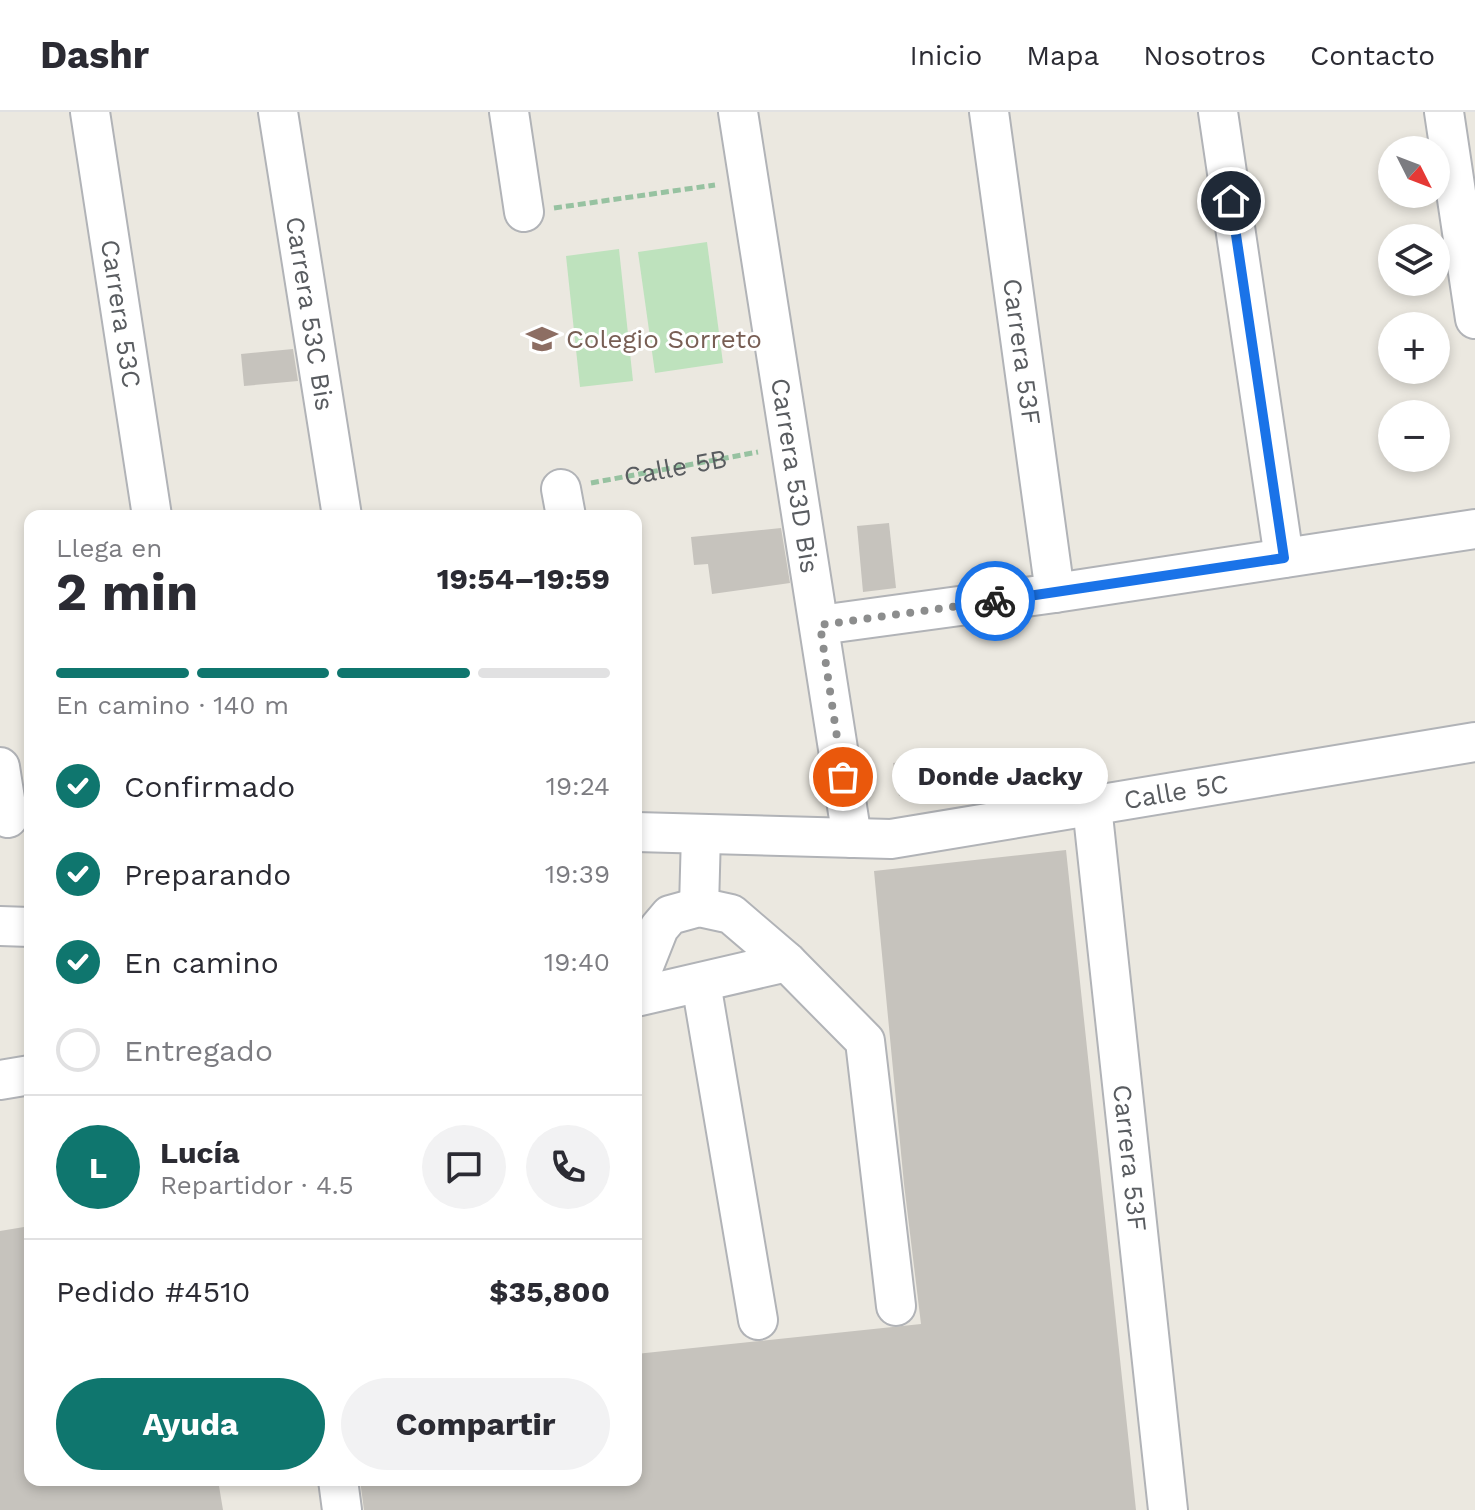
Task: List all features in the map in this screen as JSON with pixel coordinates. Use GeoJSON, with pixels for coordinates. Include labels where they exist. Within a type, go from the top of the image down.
{"type":"FeatureCollection","features":[{"type":"Feature","properties":{"kind":"street","name":"Carrera 53C"},"geometry":{"type":"LineString","coordinates":[[90,112],[151,510]]}},
{"type":"Feature","properties":{"kind":"street","name":"Carrera 53C Bis"},"geometry":{"type":"LineString","coordinates":[[278,112],[341,510]]}},
{"type":"Feature","properties":{"kind":"street"},"geometry":{"type":"LineString","coordinates":[[509,112],[524,212]]}},
{"type":"Feature","properties":{"kind":"street","name":"Carrera 53D Bis"},"geometry":{"type":"LineString","coordinates":[[738,112],[852,838]]}},
{"type":"Feature","properties":{"kind":"street","name":"Carrera 53F"},"geometry":{"type":"LineString","coordinates":[[989,112],[1055,593]]}},
{"type":"Feature","properties":{"kind":"street"},"geometry":{"type":"LineString","coordinates":[[1218,112],[1284,558]]}},
{"type":"Feature","properties":{"kind":"street"},"geometry":{"type":"LineString","coordinates":[[1444,112],[1470,249],[1475,319]]}},
{"type":"Feature","properties":{"kind":"street"},"geometry":{"type":"LineString","coordinates":[[820,625],[1055,593],[1475,529]]}},
{"type":"Feature","properties":{"kind":"street","name":"Calle 5C"},"geometry":{"type":"LineString","coordinates":[[642,832],[891,839],[1475,742]]}},
{"type":"Feature","properties":{"kind":"street"},"geometry":{"type":"LineString","coordinates":[[0,767],[13,818]]}},
{"type":"Feature","properties":{"kind":"street","name":"Carrera 53F"},"geometry":{"type":"LineString","coordinates":[[1092,806],[1168,1510]]}},
{"type":"Feature","properties":{"kind":"street"},"geometry":{"type":"LineString","coordinates":[[699,907],[701,834]]}},
{"type":"Feature","properties":{"kind":"street"},"geometry":{"type":"LineString","coordinates":[[642,971],[659,928],[670,915],[699,907],[731,914],[787,962],[865,1041],[896,1306]]}},
{"type":"Feature","properties":{"kind":"street"},"geometry":{"type":"LineString","coordinates":[[0,926],[24,927]]}},
{"type":"Feature","properties":{"kind":"street"},"geometry":{"type":"LineString","coordinates":[[642,996],[787,962]]}},
{"type":"Feature","properties":{"kind":"street"},"geometry":{"type":"LineString","coordinates":[[701,983],[758,1320]]}},
{"type":"Feature","properties":{"kind":"street"},"geometry":{"type":"LineString","coordinates":[[0,1080],[24,1076]]}},
{"type":"Feature","properties":{"kind":"street"},"geometry":{"type":"LineString","coordinates":[[339,1486],[342,1510]]}},
{"type":"Feature","properties":{"kind":"path"},"geometry":{"type":"LineString","coordinates":[[524,212],[747,180]]}},
{"type":"Feature","properties":{"kind":"path","name":"Calle 5B"},"geometry":{"type":"LineString","coordinates":[[563,502],[791,446]]}},
{"type":"Feature","properties":{"kind":"green space"},"geometry":{"type":"Polygon","coordinates":[[[707,242],[723,363],[655,373],[638,252],[707,242]]]}},
{"type":"Feature","properties":{"kind":"green space"},"geometry":{"type":"Polygon","coordinates":[[[619,249],[633,381],[580,387],[566,256],[619,249]]]}},
{"type":"Feature","properties":{"kind":"building"},"geometry":{"type":"Polygon","coordinates":[[[293,349],[298,381],[244,386],[241,354],[293,349]]]}},
{"type":"Feature","properties":{"kind":"building"},"geometry":{"type":"Polygon","coordinates":[[[889,523],[896,588],[863,592],[857,526],[889,523]]]}},
{"type":"Feature","properties":{"kind":"building"},"geometry":{"type":"Polygon","coordinates":[[[781,528],[790,583],[712,594],[708,564],[694,565],[691,537],[781,528]]]}},
{"type":"Feature","properties":{"kind":"building"},"geometry":{"type":"Polygon","coordinates":[[[941,755],[947,787],[899,796],[893,763],[941,755]]]}},
{"type":"Feature","properties":{"kind":"building"},"geometry":{"type":"Polygon","coordinates":[[[1066,850],[1136,1510],[364,1510],[361,1486],[642,1486],[642,1353],[921,1324],[904,1184],[874,871],[1066,850]]]}},
{"type":"Feature","properties":{"kind":"building"},"geometry":{"type":"Polygon","coordinates":[[[24,1227],[24,1486],[219,1486],[223,1510],[0,1510],[0,1231],[24,1227]]]}},
{"type":"Feature","properties":{"kind":"way so far"},"geometry":{"type":"LineString","coordinates":[[843,777],[820,625],[995,601]]}},
{"type":"Feature","properties":{"kind":"place","name":"Colegio Sorreto"},"geometry":{"type":"Point","coordinates":[542,339]}},
{"type":"Feature","properties":{"kind":"place","name":"Donde Jacky"},"geometry":{"type":"Point","coordinates":[843,777]}},
{"type":"Feature","properties":{"kind":"route"},"geometry":{"type":"LineString","coordinates":[[995,601],[1284,558],[1231,201]]}}]}
